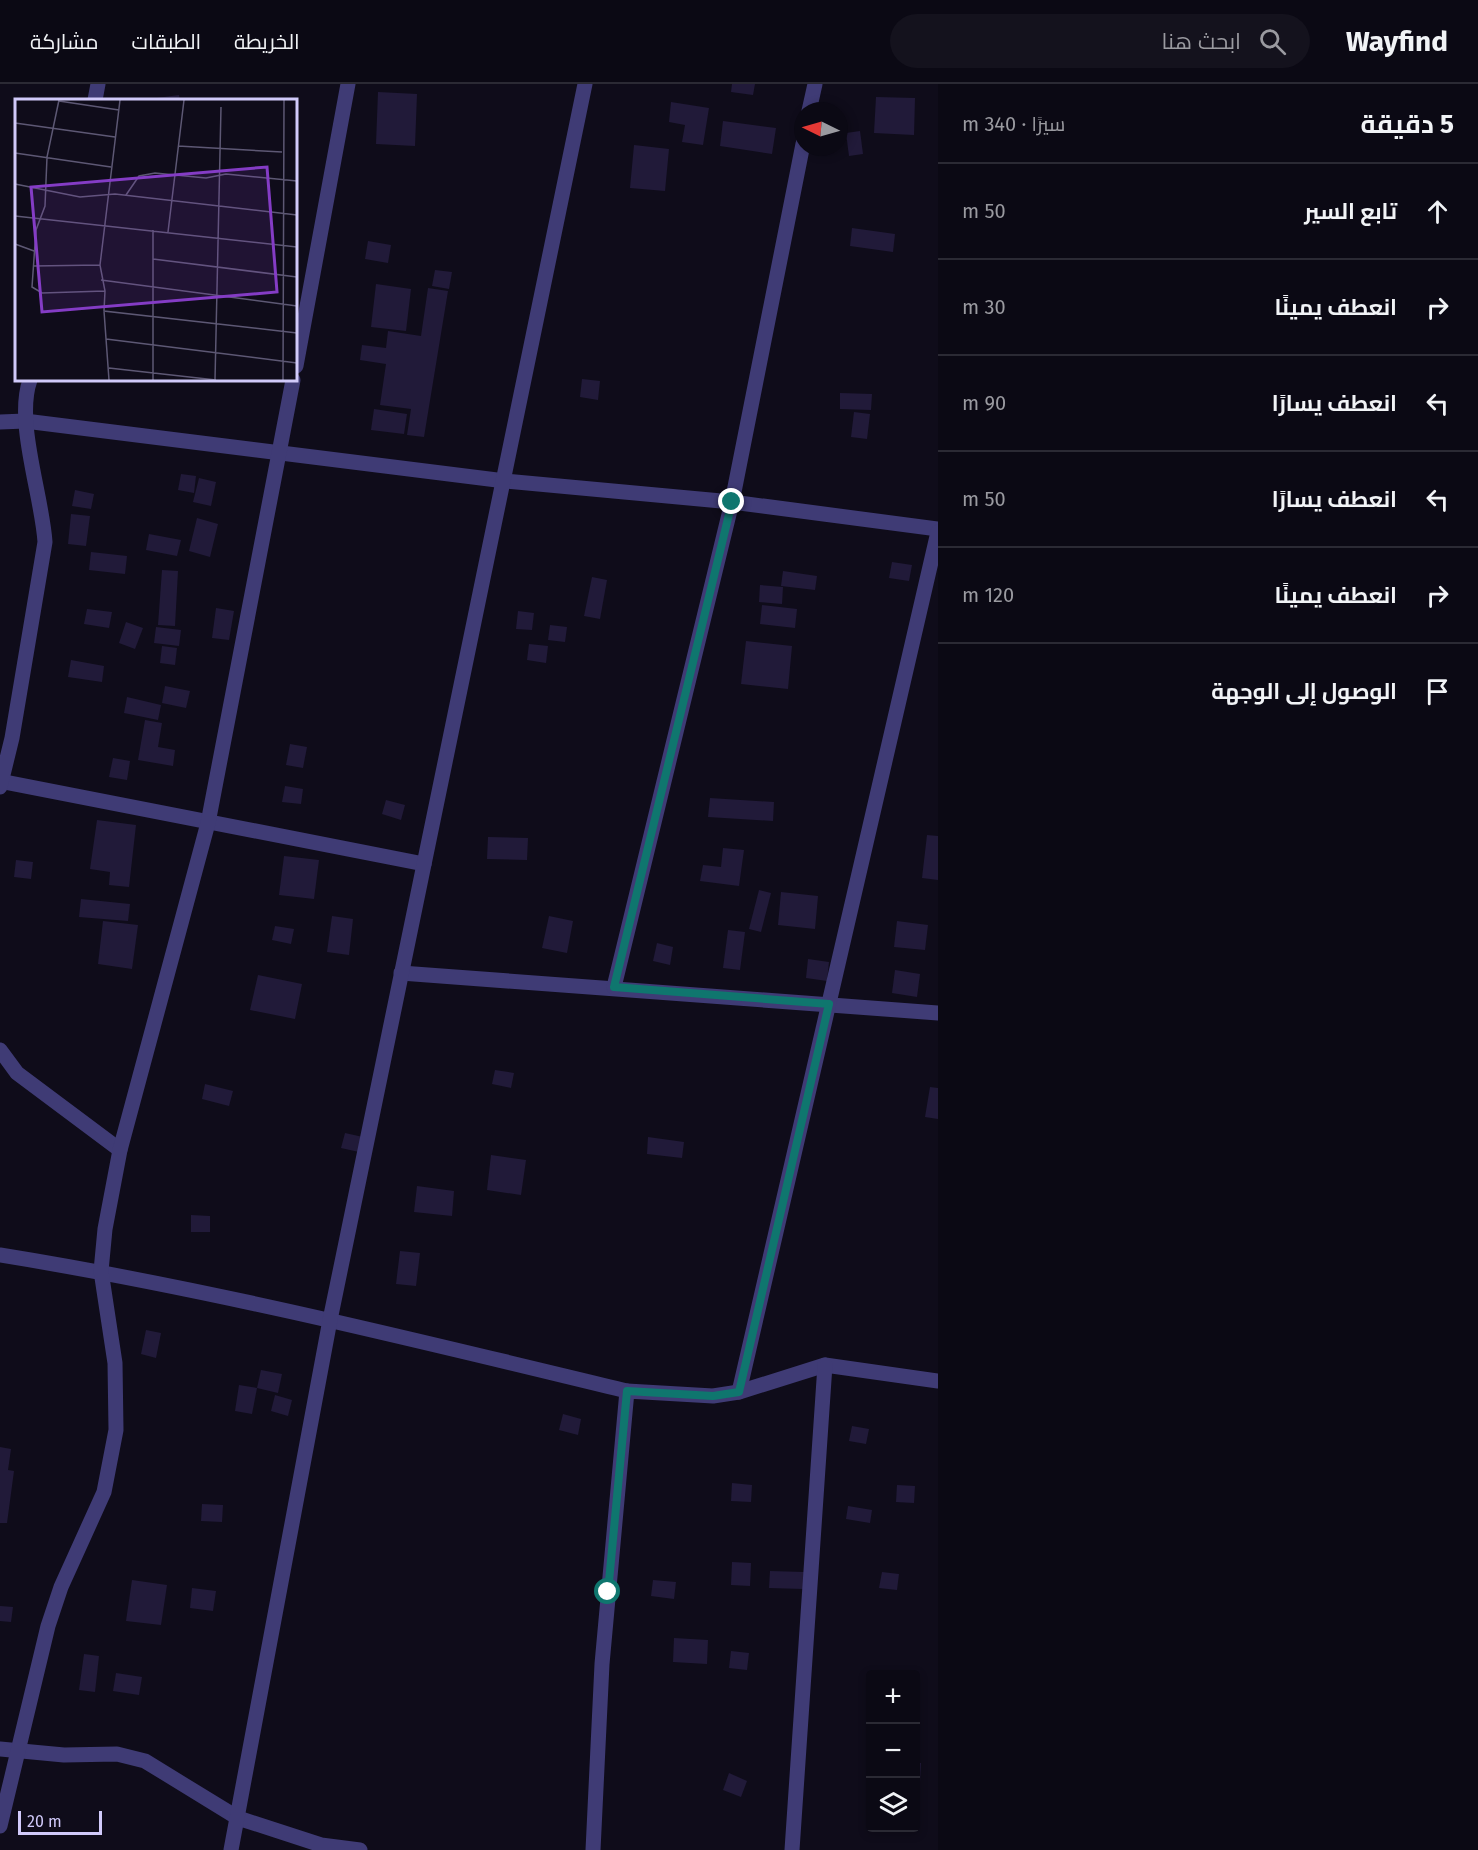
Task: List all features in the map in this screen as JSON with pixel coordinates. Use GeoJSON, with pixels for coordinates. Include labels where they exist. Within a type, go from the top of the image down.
{"type":"FeatureCollection","features":[{"type":"Feature","properties":{"kind":"street"},"geometry":{"type":"LineString","coordinates":[[96,99],[98,84]]}},
{"type":"Feature","properties":{"kind":"street"},"geometry":{"type":"LineString","coordinates":[[297,361],[348,84]]}},
{"type":"Feature","properties":{"kind":"street"},"geometry":{"type":"LineString","coordinates":[[231,1850],[330,1320],[505,481],[585,84]]}},
{"type":"Feature","properties":{"kind":"street"},"geometry":{"type":"LineString","coordinates":[[811,102],[815,84]]}},
{"type":"Feature","properties":{"kind":"street"},"geometry":{"type":"LineString","coordinates":[[614,987],[732,502],[801,156]]}},
{"type":"Feature","properties":{"kind":"street"},"geometry":{"type":"LineString","coordinates":[[30,381],[25,421],[44,517],[45,542],[12,738],[1,784],[424,864]]}},
{"type":"Feature","properties":{"kind":"street"},"geometry":{"type":"LineString","coordinates":[[0,1826],[20,1752],[48,1626],[61,1587],[104,1492],[116,1430],[115,1363],[101,1271],[105,1229],[120,1150],[208,823],[293,381]]}},
{"type":"Feature","properties":{"kind":"street"},"geometry":{"type":"LineString","coordinates":[[0,422],[25,421],[280,451],[505,481],[732,502],[938,530],[739,1392]]}},
{"type":"Feature","properties":{"kind":"street"},"geometry":{"type":"LineString","coordinates":[[401,973],[614,987],[938,1013]]}},
{"type":"Feature","properties":{"kind":"street"},"geometry":{"type":"LineString","coordinates":[[0,1050],[17,1072],[120,1150]]}},
{"type":"Feature","properties":{"kind":"street"},"geometry":{"type":"LineString","coordinates":[[0,1255],[101,1271],[330,1320],[627,1391],[713,1396],[739,1392],[825,1365],[938,1381]]}},
{"type":"Feature","properties":{"kind":"street"},"geometry":{"type":"LineString","coordinates":[[792,1850],[825,1365]]}},
{"type":"Feature","properties":{"kind":"street"},"geometry":{"type":"LineString","coordinates":[[593,1850],[603,1654],[627,1391]]}},
{"type":"Feature","properties":{"kind":"street"},"geometry":{"type":"LineString","coordinates":[[0,1749],[20,1752],[117,1754],[145,1761],[238,1818],[321,1845],[360,1850]]}},
{"type":"Feature","properties":{"kind":"building"},"geometry":{"type":"Polygon","coordinates":[[[732,84],[755,84],[753,95],[731,92],[732,84]]]}},
{"type":"Feature","properties":{"kind":"building"},"geometry":{"type":"Polygon","coordinates":[[[378,92],[417,94],[415,146],[376,144],[378,92]]]}},
{"type":"Feature","properties":{"kind":"building"},"geometry":{"type":"Polygon","coordinates":[[[179,95],[180,99],[149,99],[179,95]]]}},
{"type":"Feature","properties":{"kind":"building"},"geometry":{"type":"Polygon","coordinates":[[[876,97],[915,98],[914,135],[874,133],[876,97]]]}},
{"type":"Feature","properties":{"kind":"building"},"geometry":{"type":"Polygon","coordinates":[[[671,102],[709,108],[703,145],[682,142],[685,125],[669,122],[671,102]]]}},
{"type":"Feature","properties":{"kind":"building"},"geometry":{"type":"Polygon","coordinates":[[[723,121],[776,128],[772,154],[720,146],[723,121]]]}},
{"type":"Feature","properties":{"kind":"building"},"geometry":{"type":"Polygon","coordinates":[[[860,131],[863,154],[849,156],[848,133],[860,131]]]}},
{"type":"Feature","properties":{"kind":"building"},"geometry":{"type":"Polygon","coordinates":[[[634,145],[669,149],[665,191],[630,188],[634,145]]]}},
{"type":"Feature","properties":{"kind":"building"},"geometry":{"type":"Polygon","coordinates":[[[852,228],[895,234],[893,252],[850,246],[852,228]]]}},
{"type":"Feature","properties":{"kind":"building"},"geometry":{"type":"Polygon","coordinates":[[[368,241],[391,245],[388,263],[365,259],[368,241]]]}},
{"type":"Feature","properties":{"kind":"building"},"geometry":{"type":"Polygon","coordinates":[[[435,270],[452,272],[449,289],[432,286],[435,270]]]}},
{"type":"Feature","properties":{"kind":"building"},"geometry":{"type":"Polygon","coordinates":[[[376,284],[411,289],[406,331],[371,327],[376,284]]]}},
{"type":"Feature","properties":{"kind":"building"},"geometry":{"type":"Polygon","coordinates":[[[428,288],[448,291],[424,437],[407,435],[411,409],[380,405],[386,364],[360,360],[362,345],[386,348],[388,331],[421,336],[428,288]]]}},
{"type":"Feature","properties":{"kind":"building"},"geometry":{"type":"Polygon","coordinates":[[[582,379],[600,381],[598,400],[580,397],[582,379]]]}},
{"type":"Feature","properties":{"kind":"building"},"geometry":{"type":"Polygon","coordinates":[[[840,393],[872,394],[871,410],[840,409],[840,393]]]}},
{"type":"Feature","properties":{"kind":"building"},"geometry":{"type":"Polygon","coordinates":[[[374,409],[407,414],[404,434],[371,430],[374,409]]]}},
{"type":"Feature","properties":{"kind":"building"},"geometry":{"type":"Polygon","coordinates":[[[854,412],[870,414],[867,439],[851,437],[854,412]]]}},
{"type":"Feature","properties":{"kind":"building"},"geometry":{"type":"Polygon","coordinates":[[[181,474],[196,476],[194,493],[178,490],[181,474]]]}},
{"type":"Feature","properties":{"kind":"building"},"geometry":{"type":"Polygon","coordinates":[[[199,478],[216,482],[211,506],[193,502],[199,478]]]}},
{"type":"Feature","properties":{"kind":"building"},"geometry":{"type":"Polygon","coordinates":[[[75,490],[94,494],[91,509],[72,506],[75,490]]]}},
{"type":"Feature","properties":{"kind":"building"},"geometry":{"type":"Polygon","coordinates":[[[71,514],[90,516],[86,546],[68,544],[71,514]]]}},
{"type":"Feature","properties":{"kind":"building"},"geometry":{"type":"Polygon","coordinates":[[[197,518],[218,524],[210,557],[189,551],[197,518]]]}},
{"type":"Feature","properties":{"kind":"building"},"geometry":{"type":"Polygon","coordinates":[[[149,534],[181,540],[177,556],[146,550],[149,534]]]}},
{"type":"Feature","properties":{"kind":"building"},"geometry":{"type":"Polygon","coordinates":[[[91,552],[127,556],[125,574],[89,570],[91,552]]]}},
{"type":"Feature","properties":{"kind":"building"},"geometry":{"type":"Polygon","coordinates":[[[892,562],[912,565],[909,581],[889,578],[892,562]]]}},
{"type":"Feature","properties":{"kind":"building"},"geometry":{"type":"Polygon","coordinates":[[[162,570],[178,571],[175,626],[158,625],[162,570]]]}},
{"type":"Feature","properties":{"kind":"building"},"geometry":{"type":"Polygon","coordinates":[[[783,571],[817,576],[815,590],[781,586],[783,571]]]}},
{"type":"Feature","properties":{"kind":"building"},"geometry":{"type":"Polygon","coordinates":[[[592,577],[607,580],[600,619],[584,616],[592,577]]]}},
{"type":"Feature","properties":{"kind":"building"},"geometry":{"type":"Polygon","coordinates":[[[760,585],[783,587],[782,604],[759,602],[760,585]]]}},
{"type":"Feature","properties":{"kind":"building"},"geometry":{"type":"Polygon","coordinates":[[[762,605],[797,609],[795,628],[760,624],[762,605]]]}},
{"type":"Feature","properties":{"kind":"building"},"geometry":{"type":"Polygon","coordinates":[[[216,608],[234,611],[229,640],[212,638],[216,608]]]}},
{"type":"Feature","properties":{"kind":"building"},"geometry":{"type":"Polygon","coordinates":[[[87,609],[112,612],[109,628],[84,624],[87,609]]]}},
{"type":"Feature","properties":{"kind":"building"},"geometry":{"type":"Polygon","coordinates":[[[518,611],[534,613],[532,630],[516,629],[518,611]]]}},
{"type":"Feature","properties":{"kind":"building"},"geometry":{"type":"Polygon","coordinates":[[[126,622],[143,628],[135,649],[119,643],[126,622]]]}},
{"type":"Feature","properties":{"kind":"building"},"geometry":{"type":"Polygon","coordinates":[[[550,625],[567,627],[565,642],[548,640],[550,625]]]}},
{"type":"Feature","properties":{"kind":"building"},"geometry":{"type":"Polygon","coordinates":[[[156,627],[181,630],[179,646],[154,643],[156,627]]]}},
{"type":"Feature","properties":{"kind":"building"},"geometry":{"type":"Polygon","coordinates":[[[746,641],[792,646],[788,689],[741,684],[746,641]]]}},
{"type":"Feature","properties":{"kind":"building"},"geometry":{"type":"Polygon","coordinates":[[[529,644],[548,646],[546,663],[527,660],[529,644]]]}},
{"type":"Feature","properties":{"kind":"building"},"geometry":{"type":"Polygon","coordinates":[[[162,646],[177,648],[175,665],[160,663],[162,646]]]}},
{"type":"Feature","properties":{"kind":"building"},"geometry":{"type":"Polygon","coordinates":[[[71,660],[104,666],[102,682],[68,677],[71,660]]]}},
{"type":"Feature","properties":{"kind":"building"},"geometry":{"type":"Polygon","coordinates":[[[165,686],[190,691],[186,708],[162,703],[165,686]]]}},
{"type":"Feature","properties":{"kind":"building"},"geometry":{"type":"Polygon","coordinates":[[[127,697],[161,705],[158,720],[124,713],[127,697]]]}},
{"type":"Feature","properties":{"kind":"building"},"geometry":{"type":"Polygon","coordinates":[[[145,720],[162,723],[158,747],[175,750],[173,766],[138,760],[145,720]]]}},
{"type":"Feature","properties":{"kind":"building"},"geometry":{"type":"Polygon","coordinates":[[[290,744],[307,747],[303,768],[286,765],[290,744]]]}},
{"type":"Feature","properties":{"kind":"building"},"geometry":{"type":"Polygon","coordinates":[[[113,758],[130,761],[127,780],[109,777],[113,758]]]}},
{"type":"Feature","properties":{"kind":"building"},"geometry":{"type":"Polygon","coordinates":[[[285,786],[303,789],[301,804],[282,802],[285,786]]]}},
{"type":"Feature","properties":{"kind":"building"},"geometry":{"type":"Polygon","coordinates":[[[710,798],[774,802],[773,821],[708,817],[710,798]]]}},
{"type":"Feature","properties":{"kind":"building"},"geometry":{"type":"Polygon","coordinates":[[[386,800],[405,805],[401,820],[382,814],[386,800]]]}},
{"type":"Feature","properties":{"kind":"building"},"geometry":{"type":"Polygon","coordinates":[[[97,820],[136,825],[129,887],[109,885],[110,872],[90,869],[97,820]]]}},
{"type":"Feature","properties":{"kind":"building"},"geometry":{"type":"Polygon","coordinates":[[[927,835],[938,836],[938,880],[922,878],[927,835]]]}},
{"type":"Feature","properties":{"kind":"building"},"geometry":{"type":"Polygon","coordinates":[[[488,837],[528,838],[527,860],[487,859],[488,837]]]}},
{"type":"Feature","properties":{"kind":"building"},"geometry":{"type":"Polygon","coordinates":[[[723,848],[744,850],[739,886],[700,881],[703,865],[721,867],[723,848]]]}},
{"type":"Feature","properties":{"kind":"building"},"geometry":{"type":"Polygon","coordinates":[[[284,856],[319,860],[314,899],[279,895],[284,856]]]}},
{"type":"Feature","properties":{"kind":"building"},"geometry":{"type":"Polygon","coordinates":[[[16,860],[33,862],[31,879],[14,877],[16,860]]]}},
{"type":"Feature","properties":{"kind":"building"},"geometry":{"type":"Polygon","coordinates":[[[759,890],[771,893],[761,932],[749,929],[759,890]]]}},
{"type":"Feature","properties":{"kind":"building"},"geometry":{"type":"Polygon","coordinates":[[[781,892],[818,896],[815,929],[778,925],[781,892]]]}},
{"type":"Feature","properties":{"kind":"building"},"geometry":{"type":"Polygon","coordinates":[[[81,899],[130,904],[128,921],[79,917],[81,899]]]}},
{"type":"Feature","properties":{"kind":"building"},"geometry":{"type":"Polygon","coordinates":[[[332,916],[353,919],[349,955],[327,952],[332,916]]]}},
{"type":"Feature","properties":{"kind":"building"},"geometry":{"type":"Polygon","coordinates":[[[549,916],[573,921],[567,953],[542,948],[549,916]]]}},
{"type":"Feature","properties":{"kind":"building"},"geometry":{"type":"Polygon","coordinates":[[[103,921],[138,925],[132,969],[98,964],[103,921]]]}},
{"type":"Feature","properties":{"kind":"building"},"geometry":{"type":"Polygon","coordinates":[[[897,921],[928,925],[925,950],[894,947],[897,921]]]}},
{"type":"Feature","properties":{"kind":"building"},"geometry":{"type":"Polygon","coordinates":[[[275,926],[294,929],[291,944],[272,940],[275,926]]]}},
{"type":"Feature","properties":{"kind":"building"},"geometry":{"type":"Polygon","coordinates":[[[728,930],[745,932],[740,970],[723,968],[728,930]]]}},
{"type":"Feature","properties":{"kind":"building"},"geometry":{"type":"Polygon","coordinates":[[[657,943],[673,947],[670,965],[653,961],[657,943]]]}},
{"type":"Feature","properties":{"kind":"building"},"geometry":{"type":"Polygon","coordinates":[[[808,959],[829,962],[827,981],[806,978],[808,959]]]}},
{"type":"Feature","properties":{"kind":"building"},"geometry":{"type":"Polygon","coordinates":[[[895,970],[920,974],[917,997],[892,993],[895,970]]]}},
{"type":"Feature","properties":{"kind":"building"},"geometry":{"type":"Polygon","coordinates":[[[258,975],[302,984],[295,1019],[250,1010],[258,975]]]}},
{"type":"Feature","properties":{"kind":"building"},"geometry":{"type":"Polygon","coordinates":[[[495,1070],[514,1073],[511,1088],[492,1084],[495,1070]]]}},
{"type":"Feature","properties":{"kind":"building"},"geometry":{"type":"Polygon","coordinates":[[[205,1084],[233,1091],[229,1106],[202,1099],[205,1084]]]}},
{"type":"Feature","properties":{"kind":"building"},"geometry":{"type":"Polygon","coordinates":[[[930,1087],[938,1088],[938,1119],[925,1117],[930,1087]]]}},
{"type":"Feature","properties":{"kind":"building"},"geometry":{"type":"Polygon","coordinates":[[[345,1133],[363,1137],[359,1152],[341,1148],[345,1133]]]}},
{"type":"Feature","properties":{"kind":"building"},"geometry":{"type":"Polygon","coordinates":[[[648,1137],[684,1142],[682,1158],[647,1154],[648,1137]]]}},
{"type":"Feature","properties":{"kind":"building"},"geometry":{"type":"Polygon","coordinates":[[[491,1155],[526,1160],[521,1195],[487,1190],[491,1155]]]}},
{"type":"Feature","properties":{"kind":"building"},"geometry":{"type":"Polygon","coordinates":[[[417,1186],[454,1191],[452,1216],[414,1212],[417,1186]]]}},
{"type":"Feature","properties":{"kind":"building"},"geometry":{"type":"Polygon","coordinates":[[[191,1215],[210,1216],[210,1232],[191,1232],[191,1215]]]}},
{"type":"Feature","properties":{"kind":"building"},"geometry":{"type":"Polygon","coordinates":[[[400,1251],[420,1253],[416,1286],[396,1284],[400,1251]]]}},
{"type":"Feature","properties":{"kind":"building"},"geometry":{"type":"Polygon","coordinates":[[[146,1330],[161,1333],[156,1358],[141,1354],[146,1330]]]}},
{"type":"Feature","properties":{"kind":"building"},"geometry":{"type":"Polygon","coordinates":[[[261,1370],[282,1374],[278,1393],[257,1388],[261,1370]]]}},
{"type":"Feature","properties":{"kind":"building"},"geometry":{"type":"Polygon","coordinates":[[[239,1385],[257,1388],[252,1414],[235,1411],[239,1385]]]}},
{"type":"Feature","properties":{"kind":"building"},"geometry":{"type":"Polygon","coordinates":[[[275,1395],[292,1400],[288,1416],[271,1411],[275,1395]]]}},
{"type":"Feature","properties":{"kind":"building"},"geometry":{"type":"Polygon","coordinates":[[[563,1414],[581,1419],[578,1435],[559,1430],[563,1414]]]}},
{"type":"Feature","properties":{"kind":"building"},"geometry":{"type":"Polygon","coordinates":[[[852,1426],[869,1429],[866,1444],[849,1441],[852,1426]]]}},
{"type":"Feature","properties":{"kind":"building"},"geometry":{"type":"Polygon","coordinates":[[[0,1447],[11,1449],[8,1470],[14,1471],[7,1523],[0,1523],[0,1447]]]}},
{"type":"Feature","properties":{"kind":"building"},"geometry":{"type":"Polygon","coordinates":[[[732,1483],[752,1485],[751,1502],[731,1501],[732,1483]]]}},
{"type":"Feature","properties":{"kind":"building"},"geometry":{"type":"Polygon","coordinates":[[[897,1485],[915,1486],[914,1503],[896,1502],[897,1485]]]}},
{"type":"Feature","properties":{"kind":"building"},"geometry":{"type":"Polygon","coordinates":[[[202,1504],[223,1505],[222,1522],[201,1521],[202,1504]]]}},
{"type":"Feature","properties":{"kind":"building"},"geometry":{"type":"Polygon","coordinates":[[[848,1506],[872,1510],[870,1523],[846,1519],[848,1506]]]}},
{"type":"Feature","properties":{"kind":"building"},"geometry":{"type":"Polygon","coordinates":[[[732,1562],[751,1563],[750,1586],[731,1585],[732,1562]]]}},
{"type":"Feature","properties":{"kind":"building"},"geometry":{"type":"Polygon","coordinates":[[[770,1571],[804,1572],[803,1589],[769,1588],[770,1571]]]}},
{"type":"Feature","properties":{"kind":"building"},"geometry":{"type":"Polygon","coordinates":[[[882,1572],[899,1574],[897,1590],[879,1588],[882,1572]]]}},
{"type":"Feature","properties":{"kind":"building"},"geometry":{"type":"Polygon","coordinates":[[[132,1580],[167,1585],[161,1625],[126,1621],[132,1580]]]}},
{"type":"Feature","properties":{"kind":"building"},"geometry":{"type":"Polygon","coordinates":[[[653,1580],[676,1582],[674,1599],[651,1596],[653,1580]]]}},
{"type":"Feature","properties":{"kind":"building"},"geometry":{"type":"Polygon","coordinates":[[[192,1588],[216,1591],[213,1611],[190,1608],[192,1588]]]}},
{"type":"Feature","properties":{"kind":"building"},"geometry":{"type":"Polygon","coordinates":[[[0,1606],[13,1607],[11,1622],[0,1621],[0,1606]]]}},
{"type":"Feature","properties":{"kind":"building"},"geometry":{"type":"Polygon","coordinates":[[[674,1638],[708,1640],[707,1664],[673,1662],[674,1638]]]}},
{"type":"Feature","properties":{"kind":"building"},"geometry":{"type":"Polygon","coordinates":[[[731,1651],[749,1653],[747,1670],[729,1668],[731,1651]]]}},
{"type":"Feature","properties":{"kind":"building"},"geometry":{"type":"Polygon","coordinates":[[[84,1654],[99,1656],[95,1692],[79,1690],[84,1654]]]}},
{"type":"Feature","properties":{"kind":"building"},"geometry":{"type":"Polygon","coordinates":[[[116,1673],[142,1677],[139,1695],[113,1691],[116,1673]]]}},
{"type":"Feature","properties":{"kind":"building"},"geometry":{"type":"Polygon","coordinates":[[[729,1773],[747,1781],[741,1797],[723,1790],[729,1773]]]}},
{"type":"Feature","properties":{"kind":"route"},"geometry":{"type":"LineString","coordinates":[[608,1592],[627,1391],[713,1396],[739,1392],[829,1004],[614,987],[732,502]]}}]}
